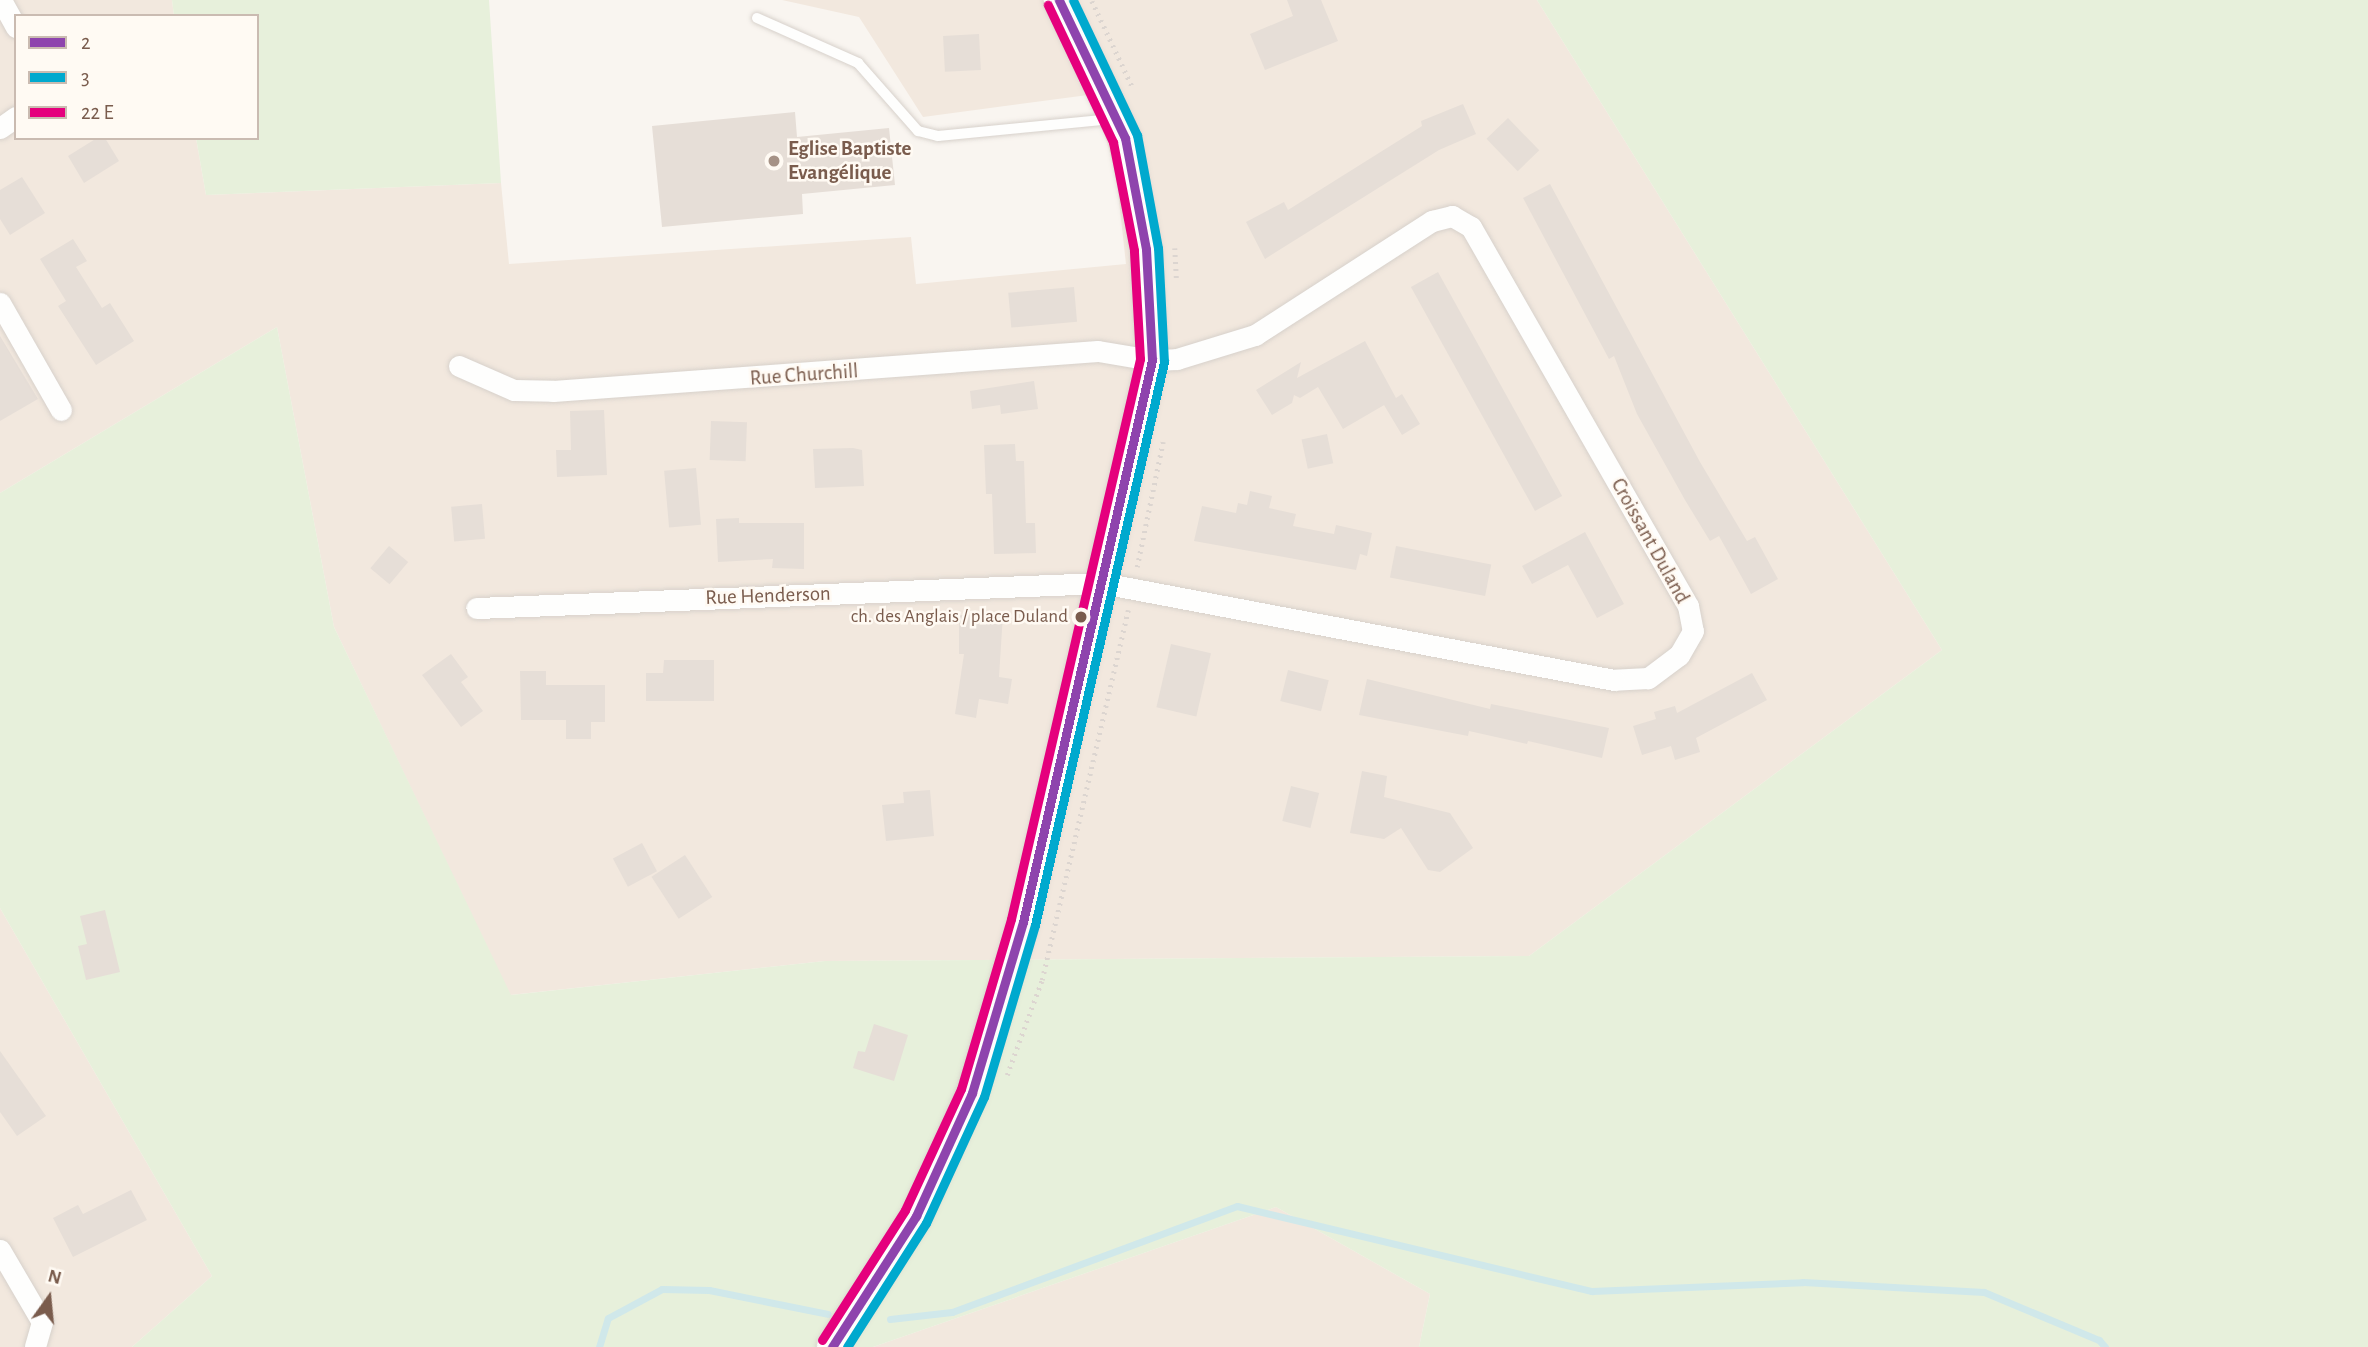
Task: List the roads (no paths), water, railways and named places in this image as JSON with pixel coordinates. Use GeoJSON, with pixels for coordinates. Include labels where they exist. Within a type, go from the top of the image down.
{"type":"FeatureCollection","features":[{"type":"Feature","properties":{"kind":"street"},"geometry":{"type":"LineString","coordinates":[[1,0],[14,23]]}},
{"type":"Feature","properties":{"kind":"street"},"geometry":{"type":"LineString","coordinates":[[832,1347],[916,1216],[972,1093],[1023,922],[1152,360],[1146,249],[1118,118],[1059,0]]}},
{"type":"Feature","properties":{"kind":"street","name":"Croissant Duland"},"geometry":{"type":"LineString","coordinates":[[1102,583],[1614,680],[1648,678],[1679,656],[1693,631],[1688,606],[1471,227],[1452,216],[1432,221],[1255,335],[1177,359],[1152,360]]}},
{"type":"Feature","properties":{"kind":"street"},"geometry":{"type":"LineString","coordinates":[[0,303],[61,410]]}},
{"type":"Feature","properties":{"kind":"street","name":"Rue Churchill"},"geometry":{"type":"LineString","coordinates":[[460,366],[514,390],[553,391],[1098,351],[1152,360]]}},
{"type":"Feature","properties":{"kind":"street","name":"Rue Henderson"},"geometry":{"type":"LineString","coordinates":[[476,608],[1102,583]]}},
{"type":"Feature","properties":{"kind":"street"},"geometry":{"type":"LineString","coordinates":[[0,1250],[41,1322],[36,1347]]}},
{"type":"Feature","properties":{"kind":"lane"},"geometry":{"type":"LineString","coordinates":[[757,18],[858,63],[918,131],[964,134],[1118,118]]}},
{"type":"Feature","properties":{"kind":"waterway"},"geometry":{"type":"LineString","coordinates":[[890,1319],[952,1312],[1237,1206],[1592,1291],[1803,1282],[1984,1292],[2099,1340],[2105,1347]]}},
{"type":"Feature","properties":{"kind":"waterway"},"geometry":{"type":"LineString","coordinates":[[599,1347],[608,1318],[662,1289],[709,1290],[828,1314]]}},
{"type":"Feature","properties":{"kind":"place","name":"Eglise Baptiste Evangélique"},"geometry":{"type":"Point","coordinates":[774,161]}},
{"type":"Feature","properties":{"kind":"place","name":"ch. des Anglais / place Duland"},"geometry":{"type":"Point","coordinates":[1081,617]}}]}
